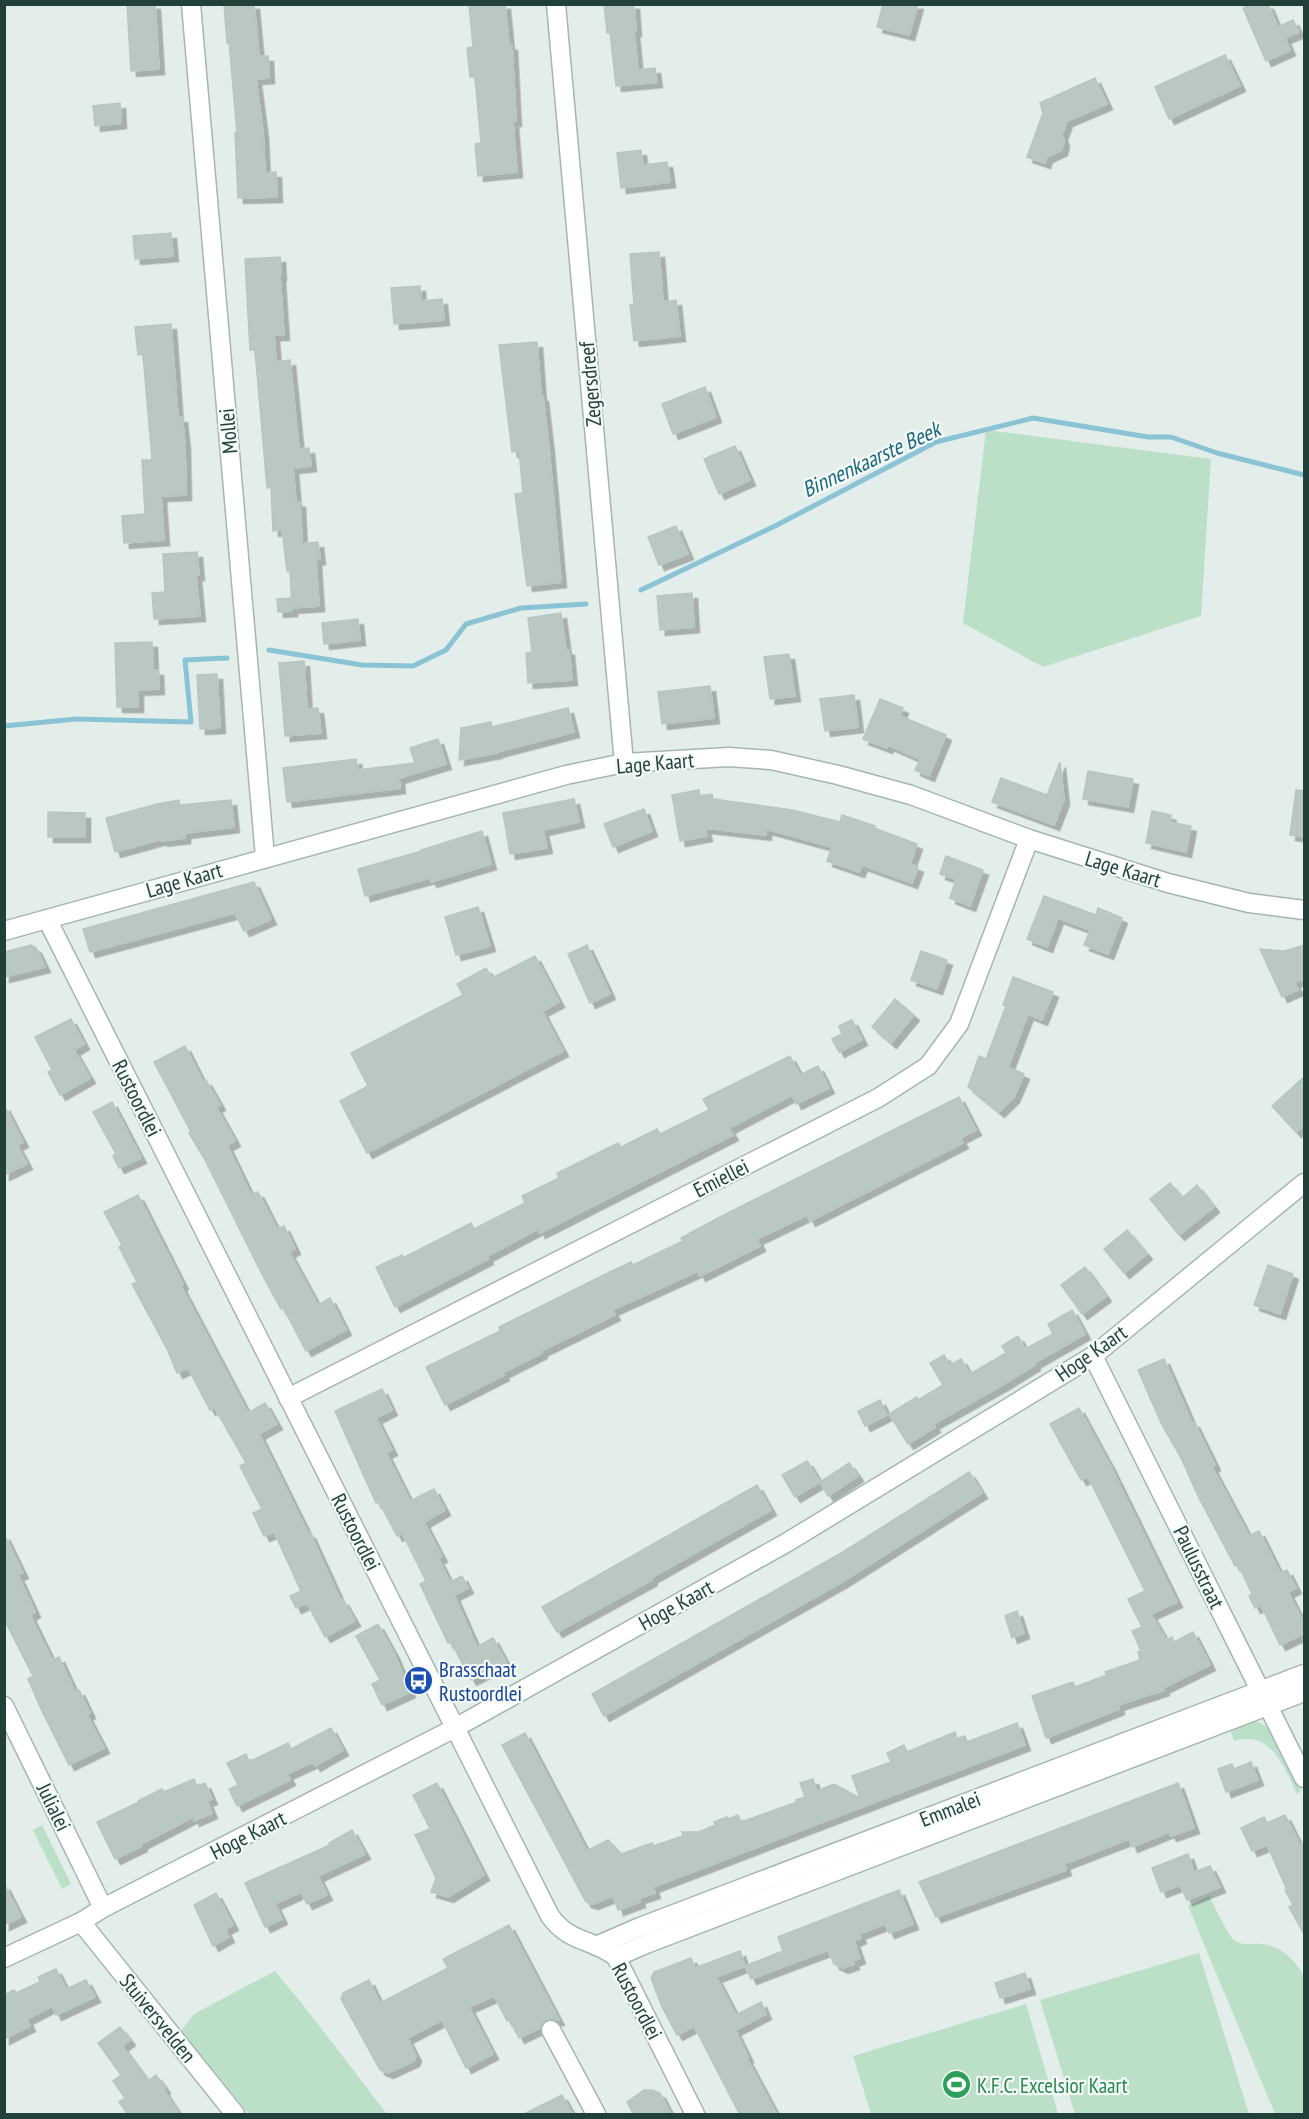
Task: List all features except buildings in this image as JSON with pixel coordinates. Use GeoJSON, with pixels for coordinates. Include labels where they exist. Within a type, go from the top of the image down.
{"type":"FeatureCollection","features":[{"type":"Feature","properties":{"kind":"street","name":"Mollei"},"geometry":{"type":"LineString","coordinates":[[191,4],[265,857]]}},
{"type":"Feature","properties":{"kind":"street","name":"Zegersdreef"},"geometry":{"type":"LineString","coordinates":[[556,4],[624,763]]}},
{"type":"Feature","properties":{"kind":"street","name":"Lage Kaart"},"geometry":{"type":"LineString","coordinates":[[4,931],[566,775],[624,763],[729,757],[771,760],[838,775],[910,795],[1029,839],[1168,883],[1249,903],[1305,910]]}},
{"type":"Feature","properties":{"kind":"street","name":"Emiellei"},"geometry":{"type":"LineString","coordinates":[[288,1398],[878,1098],[928,1066],[958,1024],[1029,839]]}},
{"type":"Feature","properties":{"kind":"street","name":"Rustoordlei"},"geometry":{"type":"LineString","coordinates":[[47,919],[550,1916],[564,1932],[607,1950],[616,1957],[695,2115]]}},
{"type":"Feature","properties":{"kind":"street","name":"Hoge Kaart"},"geometry":{"type":"LineString","coordinates":[[4,1958],[81,1922],[103,1908],[455,1728],[786,1543],[1094,1356],[1305,1183]]}},
{"type":"Feature","properties":{"kind":"street","name":"Paulusstraat"},"geometry":{"type":"LineString","coordinates":[[1094,1356],[1305,1778]]}},
{"type":"Feature","properties":{"kind":"street","name":"Emmalei"},"geometry":{"type":"LineString","coordinates":[[616,1957],[1264,1698],[1305,1674]]}},
{"type":"Feature","properties":{"kind":"street","name":"Emmalei"},"geometry":{"type":"LineString","coordinates":[[596,1946],[640,1927],[1264,1698],[1305,1692]]}},
{"type":"Feature","properties":{"kind":"street","name":"Julialei"},"geometry":{"type":"LineString","coordinates":[[4,1706],[103,1908]]}},
{"type":"Feature","properties":{"kind":"street","name":"Stuiversvelden"},"geometry":{"type":"LineString","coordinates":[[81,1922],[235,2115]]}},
{"type":"Feature","properties":{"kind":"street"},"geometry":{"type":"LineString","coordinates":[[551,2030],[596,2115]]}},
{"type":"Feature","properties":{"kind":"green space"},"geometry":{"type":"Polygon","coordinates":[[[986,430],[1211,459],[1201,616],[1043,667],[963,623],[986,430]]]}},
{"type":"Feature","properties":{"kind":"green space"},"geometry":{"type":"Polygon","coordinates":[[[1250,1720],[1268,1728],[1301,1791],[1297,1794],[1281,1762],[1267,1746],[1247,1739],[1234,1741],[1229,1726],[1250,1720]]]}},
{"type":"Feature","properties":{"kind":"green space"},"geometry":{"type":"Polygon","coordinates":[[[42,1825],[71,1884],[62,1889],[33,1830],[42,1825]]]}},
{"type":"Feature","properties":{"kind":"green space"},"geometry":{"type":"Polygon","coordinates":[[[1209,1896],[1234,1940],[1244,1944],[1269,1945],[1281,1951],[1292,1959],[1304,1976],[1304,2114],[1275,2114],[1188,1906],[1209,1896]]]}},
{"type":"Feature","properties":{"kind":"green space"},"geometry":{"type":"Polygon","coordinates":[[[1199,1953],[1249,2114],[1075,2114],[1040,2000],[1199,1953]]]}},
{"type":"Feature","properties":{"kind":"green space"},"geometry":{"type":"Polygon","coordinates":[[[275,1971],[387,2114],[249,2114],[181,2031],[194,2014],[275,1971]]]}},
{"type":"Feature","properties":{"kind":"green space","name":"K.F.C. Excelsior Kaart"},"geometry":{"type":"Polygon","coordinates":[[[1026,2004],[1058,2114],[871,2114],[853,2056],[1026,2004]]]}},
{"type":"Feature","properties":{"kind":"waterway","name":"Binnenkaarste Beek"},"geometry":{"type":"LineString","coordinates":[[641,590],[777,525],[936,442],[1033,418],[1148,437],[1171,437],[1217,453],[1304,475]]}},
{"type":"Feature","properties":{"kind":"waterway","name":"Binnenkaarste Beek"},"geometry":{"type":"LineString","coordinates":[[269,650],[362,665],[413,666],[446,650],[466,624],[521,608],[586,604]]}},
{"type":"Feature","properties":{"kind":"waterway","name":"Binnenkaarste Beek"},"geometry":{"type":"LineString","coordinates":[[4,726],[76,719],[191,722],[185,660],[227,658]]}},
{"type":"Feature","properties":{"kind":"place","name":"Brasschaat Rustoordlei"},"geometry":{"type":"Point","coordinates":[418,1681]}},
{"type":"Feature","properties":{"kind":"place","name":"K.F.C. Excelsior Kaart"},"geometry":{"type":"Point","coordinates":[956,2085]}}]}
